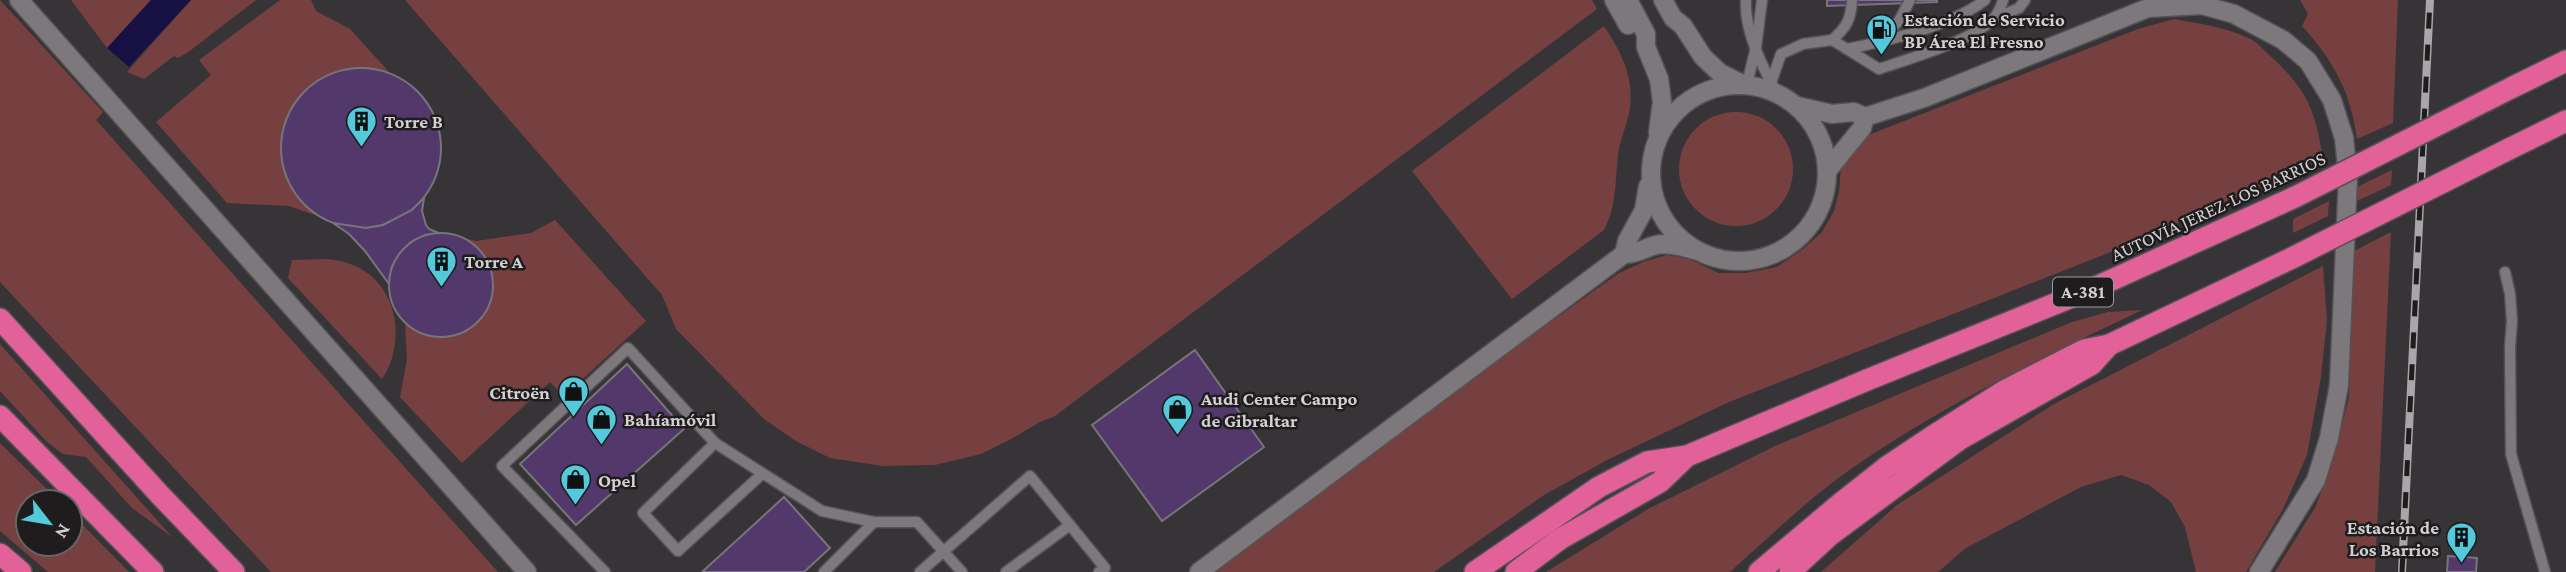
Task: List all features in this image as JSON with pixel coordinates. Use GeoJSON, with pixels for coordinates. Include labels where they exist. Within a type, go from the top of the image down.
{"type":"FeatureCollection","features":[{"type":"Feature","properties":{"kind":"highway","name":"AUTOVÍA JEREZ-LOS BARRIOS"},"geometry":{"type":"LineString","coordinates":[[1687,456],[2094,288],[2295,197],[2566,61]]}},
{"type":"Feature","properties":{"kind":"highway"},"geometry":{"type":"LineString","coordinates":[[1759,572],[1888,466],[2006,390],[2073,355],[2109,345],[2292,258],[2566,121]]}},
{"type":"Feature","properties":{"kind":"highway"},"geometry":{"type":"LineString","coordinates":[[0,319],[234,572]]}},
{"type":"Feature","properties":{"kind":"highway"},"geometry":{"type":"LineString","coordinates":[[1790,572],[1830,535],[1960,439],[2092,364],[2109,345]]}},
{"type":"Feature","properties":{"kind":"highway"},"geometry":{"type":"LineString","coordinates":[[0,416],[153,572]]}},
{"type":"Feature","properties":{"kind":"highway"},"geometry":{"type":"LineString","coordinates":[[1475,572],[1599,487],[1647,462],[1687,456]]}},
{"type":"Feature","properties":{"kind":"highway"},"geometry":{"type":"LineString","coordinates":[[1516,572],[1560,539],[1660,482],[1687,456]]}},
{"type":"Feature","properties":{"kind":"highway"},"geometry":{"type":"LineString","coordinates":[[0,554],[22,572]]}},
{"type":"Feature","properties":{"kind":"street"},"geometry":{"type":"LineString","coordinates":[[19,0],[527,572]]}},
{"type":"Feature","properties":{"kind":"street"},"geometry":{"type":"LineString","coordinates":[[1614,0],[1636,40],[1646,47]]}},
{"type":"Feature","properties":{"kind":"street"},"geometry":{"type":"LineString","coordinates":[[1625,254],[1627,241],[1644,210],[1662,102],[1659,79],[1646,47],[1646,34],[1628,0]]}},
{"type":"Feature","properties":{"kind":"street"},"geometry":{"type":"LineString","coordinates":[[1663,0],[1673,18],[1683,26],[1703,57],[1720,73],[1744,84]]}},
{"type":"Feature","properties":{"kind":"street"},"geometry":{"type":"LineString","coordinates":[[1674,0],[1681,12],[1683,26]]}},
{"type":"Feature","properties":{"kind":"street"},"geometry":{"type":"LineString","coordinates":[[1797,106],[1832,114],[1854,112],[1865,117],[1924,98],[2148,8],[2202,5],[2234,14],[2283,40],[2308,61],[2332,100],[2344,138],[2348,177],[2339,385],[2329,438],[2316,480],[2259,572]]}},
{"type":"Feature","properties":{"kind":"street"},"geometry":{"type":"LineString","coordinates":[[1199,572],[1625,254],[1636,254],[1655,245],[1667,244],[1712,257],[1740,261],[1767,256],[1784,248],[1811,224],[1825,190],[1825,153],[1810,120],[1774,88],[1744,84],[1710,89],[1679,108],[1657,138]]}},
{"type":"Feature","properties":{"kind":"street"},"geometry":{"type":"LineString","coordinates":[[1827,171],[1862,128],[1865,117]]}},
{"type":"Feature","properties":{"kind":"street"},"geometry":{"type":"LineString","coordinates":[[1650,174],[1652,192],[1668,226],[1695,250]]}},
{"type":"Feature","properties":{"kind":"lane"},"geometry":{"type":"LineString","coordinates":[[1746,0],[1745,13],[1774,88]]}},
{"type":"Feature","properties":{"kind":"lane"},"geometry":{"type":"LineString","coordinates":[[1744,84],[1756,47],[1762,0]]}},
{"type":"Feature","properties":{"kind":"lane"},"geometry":{"type":"LineString","coordinates":[[1774,88],[1781,54],[1803,44],[1832,40],[1847,27],[1852,0]]}},
{"type":"Feature","properties":{"kind":"lane"},"geometry":{"type":"LineString","coordinates":[[1876,43],[1899,21],[1910,0]]}},
{"type":"Feature","properties":{"kind":"lane"},"geometry":{"type":"LineString","coordinates":[[1847,48],[1876,43],[1952,18],[1973,9],[1984,0]]}},
{"type":"Feature","properties":{"kind":"lane"},"geometry":{"type":"LineString","coordinates":[[1994,19],[2003,0]]}},
{"type":"Feature","properties":{"kind":"lane"},"geometry":{"type":"LineString","coordinates":[[1832,40],[1879,69],[1959,39],[2018,8],[2025,0]]}},
{"type":"Feature","properties":{"kind":"lane"},"geometry":{"type":"LineString","coordinates":[[2505,272],[2512,321],[2511,454],[2545,572]]}},
{"type":"Feature","properties":{"kind":"lane"},"geometry":{"type":"LineString","coordinates":[[605,572],[502,466],[628,348],[715,443],[822,511],[874,522],[917,522],[962,572]]}},
{"type":"Feature","properties":{"kind":"lane"},"geometry":{"type":"LineString","coordinates":[[715,443],[643,513],[678,551],[762,474]]}},
{"type":"Feature","properties":{"kind":"lane"},"geometry":{"type":"LineString","coordinates":[[920,572],[1030,476],[1105,568],[1100,572]]}},
{"type":"Feature","properties":{"kind":"lane"},"geometry":{"type":"LineString","coordinates":[[824,572],[874,522]]}},
{"type":"Feature","properties":{"kind":"lane"},"geometry":{"type":"LineString","coordinates":[[1006,572],[1070,525]]}},
{"type":"Feature","properties":{"kind":"shaded area"},"geometry":{"type":"Polygon","coordinates":[[[0,0],[103,112],[96,120],[498,572],[271,572],[0,282],[0,0]]]}},
{"type":"Feature","properties":{"kind":"shaded area"},"geometry":{"type":"Polygon","coordinates":[[[71,0],[151,0],[107,48],[71,0]]]}},
{"type":"Feature","properties":{"kind":"shaded area"},"geometry":{"type":"Polygon","coordinates":[[[151,0],[191,0],[129,67],[107,48],[151,0]]]}},
{"type":"Feature","properties":{"kind":"shaded area"},"geometry":{"type":"Polygon","coordinates":[[[191,0],[256,0],[187,53],[178,58],[174,56],[144,79],[127,72],[191,0]]]}},
{"type":"Feature","properties":{"kind":"shaded area"},"geometry":{"type":"Polygon","coordinates":[[[280,0],[311,0],[316,11],[350,29],[389,72],[356,69],[328,76],[305,91],[290,113],[282,138],[284,165],[295,191],[318,216],[289,206],[227,203],[156,122],[211,75],[199,60],[280,0]]]}},
{"type":"Feature","properties":{"kind":"shaded area"},"geometry":{"type":"Polygon","coordinates":[[[405,0],[1592,0],[1597,9],[1055,416],[981,454],[935,465],[883,466],[830,458],[796,441],[764,419],[676,329],[662,295],[405,0]]]}},
{"type":"Feature","properties":{"kind":"shaded area"},"geometry":{"type":"Polygon","coordinates":[[[2300,0],[2398,0],[2393,123],[2357,139],[2350,107],[2339,78],[2302,26],[2308,14],[2300,0]]]}},
{"type":"Feature","properties":{"kind":"shaded area"},"geometry":{"type":"Polygon","coordinates":[[[2174,19],[2230,31],[2251,39],[2262,48],[2301,90],[2317,126],[2323,158],[2126,246],[1729,402],[1607,460],[1544,495],[1434,572],[1215,572],[1510,351],[1619,273],[1667,255],[1689,259],[1719,273],[1745,273],[1777,267],[1822,232],[1834,211],[1841,167],[1852,146],[1871,134],[2138,29],[2174,19]]]}},
{"type":"Feature","properties":{"kind":"shaded area"},"geometry":{"type":"Polygon","coordinates":[[[1604,26],[1628,74],[1631,96],[1619,149],[1613,203],[1608,221],[1604,230],[1512,299],[1412,171],[1604,26]]]}},
{"type":"Feature","properties":{"kind":"shaded area"},"geometry":{"type":"Polygon","coordinates":[[[1736,112],[1758,116],[1777,128],[1789,147],[1793,169],[1789,191],[1777,210],[1758,222],[1736,226],[1714,222],[1695,210],[1683,191],[1679,169],[1683,147],[1695,128],[1714,116],[1736,112]]]}},
{"type":"Feature","properties":{"kind":"shaded area"},"geometry":{"type":"Polygon","coordinates":[[[2392,170],[2391,185],[2353,203],[2355,188],[2392,170]]]}},
{"type":"Feature","properties":{"kind":"shaded area"},"geometry":{"type":"Polygon","coordinates":[[[2329,201],[2328,216],[2293,233],[2293,219],[2329,201]]]}},
{"type":"Feature","properties":{"kind":"shaded area"},"geometry":{"type":"Polygon","coordinates":[[[555,220],[646,321],[564,396],[550,382],[462,463],[400,397],[407,359],[405,323],[424,335],[444,337],[463,331],[479,319],[490,302],[493,282],[486,260],[468,239],[476,241],[531,233],[555,220]]]}},
{"type":"Feature","properties":{"kind":"shaded area"},"geometry":{"type":"Polygon","coordinates":[[[2391,232],[2375,572],[2275,572],[2316,506],[2349,398],[2352,252],[2391,232]]]}},
{"type":"Feature","properties":{"kind":"shaded area"},"geometry":{"type":"Polygon","coordinates":[[[326,259],[345,262],[363,270],[375,280],[391,305],[396,335],[394,351],[382,379],[288,278],[292,260],[326,259]]]}},
{"type":"Feature","properties":{"kind":"shaded area"},"geometry":{"type":"Polygon","coordinates":[[[2323,266],[2327,320],[2321,377],[2307,455],[2283,509],[2246,572],[2196,572],[2185,527],[2171,502],[2149,485],[2121,475],[2081,487],[1966,548],[1938,572],[1821,572],[1897,505],[2054,404],[2323,266]]]}},
{"type":"Feature","properties":{"kind":"shaded area"},"geometry":{"type":"Polygon","coordinates":[[[2142,310],[1991,384],[1883,448],[1817,495],[1730,572],[1546,572],[1648,509],[1775,446],[2072,322],[2108,312],[2142,310]]]}},
{"type":"Feature","properties":{"kind":"shaded area"},"geometry":{"type":"Polygon","coordinates":[[[0,344],[172,537],[132,508],[86,457],[63,454],[47,442],[0,391],[0,344]]]}},
{"type":"Feature","properties":{"kind":"shaded area"},"geometry":{"type":"Polygon","coordinates":[[[0,443],[46,488],[14,488],[14,543],[0,531],[0,443]]]}},
{"type":"Feature","properties":{"kind":"shaded area"},"geometry":{"type":"Polygon","coordinates":[[[84,526],[129,572],[48,572],[32,558],[84,558],[84,526]]]}},
{"type":"Feature","properties":{"kind":"building"},"geometry":{"type":"Polygon","coordinates":[[[1827,0],[1937,0],[1937,2],[1827,6],[1827,0]]]}},
{"type":"Feature","properties":{"kind":"building","name":"Torre B"},"geometry":{"type":"Polygon","coordinates":[[[361,68],[392,74],[418,91],[435,117],[441,148],[435,179],[418,205],[392,222],[361,228],[330,222],[304,205],[287,179],[281,148],[287,117],[304,91],[330,74],[361,68]]]}},
{"type":"Feature","properties":{"kind":"building"},"geometry":{"type":"Polygon","coordinates":[[[424,198],[422,211],[426,225],[441,234],[425,235],[411,242],[392,266],[389,284],[365,251],[349,234],[333,223],[366,228],[383,225],[412,210],[424,198]]]}},
{"type":"Feature","properties":{"kind":"building","name":"Torre A"},"geometry":{"type":"Polygon","coordinates":[[[441,233],[461,237],[478,248],[489,265],[493,285],[489,305],[478,322],[461,333],[441,337],[421,333],[404,322],[393,305],[389,285],[393,265],[404,248],[421,237],[441,233]]]}},
{"type":"Feature","properties":{"kind":"building","name":"Audi Center Campo de Gibraltar"},"geometry":{"type":"Polygon","coordinates":[[[1195,350],[1264,447],[1162,521],[1092,425],[1195,350]]]}},
{"type":"Feature","properties":{"kind":"building","name":"Bahíamóvil"},"geometry":{"type":"Polygon","coordinates":[[[627,364],[684,429],[576,525],[520,464],[627,364]]]}},
{"type":"Feature","properties":{"kind":"building"},"geometry":{"type":"Polygon","coordinates":[[[784,497],[830,548],[804,572],[702,572],[784,497]]]}},
{"type":"Feature","properties":{"kind":"building","name":"Estación de Los Barrios"},"geometry":{"type":"Polygon","coordinates":[[[2448,556],[2477,558],[2476,572],[2447,572],[2448,556]]]}},
{"type":"Feature","properties":{"kind":"railway"},"geometry":{"type":"LineString","coordinates":[[2402,572],[2430,0]]}},
{"type":"Feature","properties":{"kind":"place","name":"Estación de Servicio BP Área El Fresno"},"geometry":{"type":"Point","coordinates":[1881,57]}},
{"type":"Feature","properties":{"kind":"place","name":"Torre B"},"geometry":{"type":"Point","coordinates":[361,148]}},
{"type":"Feature","properties":{"kind":"place","name":"Torre A"},"geometry":{"type":"Point","coordinates":[441,288]}},
{"type":"Feature","properties":{"kind":"place","name":"Citroën"},"geometry":{"type":"Point","coordinates":[573,419]}},
{"type":"Feature","properties":{"kind":"place","name":"Audi Center Campo de Gibraltar"},"geometry":{"type":"Point","coordinates":[1178,436]}},
{"type":"Feature","properties":{"kind":"place","name":"Bahíamóvil"},"geometry":{"type":"Point","coordinates":[601,446]}},
{"type":"Feature","properties":{"kind":"place","name":"Opel"},"geometry":{"type":"Point","coordinates":[575,507]}},
{"type":"Feature","properties":{"kind":"place","name":"Estación de Los Barrios"},"geometry":{"type":"Point","coordinates":[2462,565]}}]}
